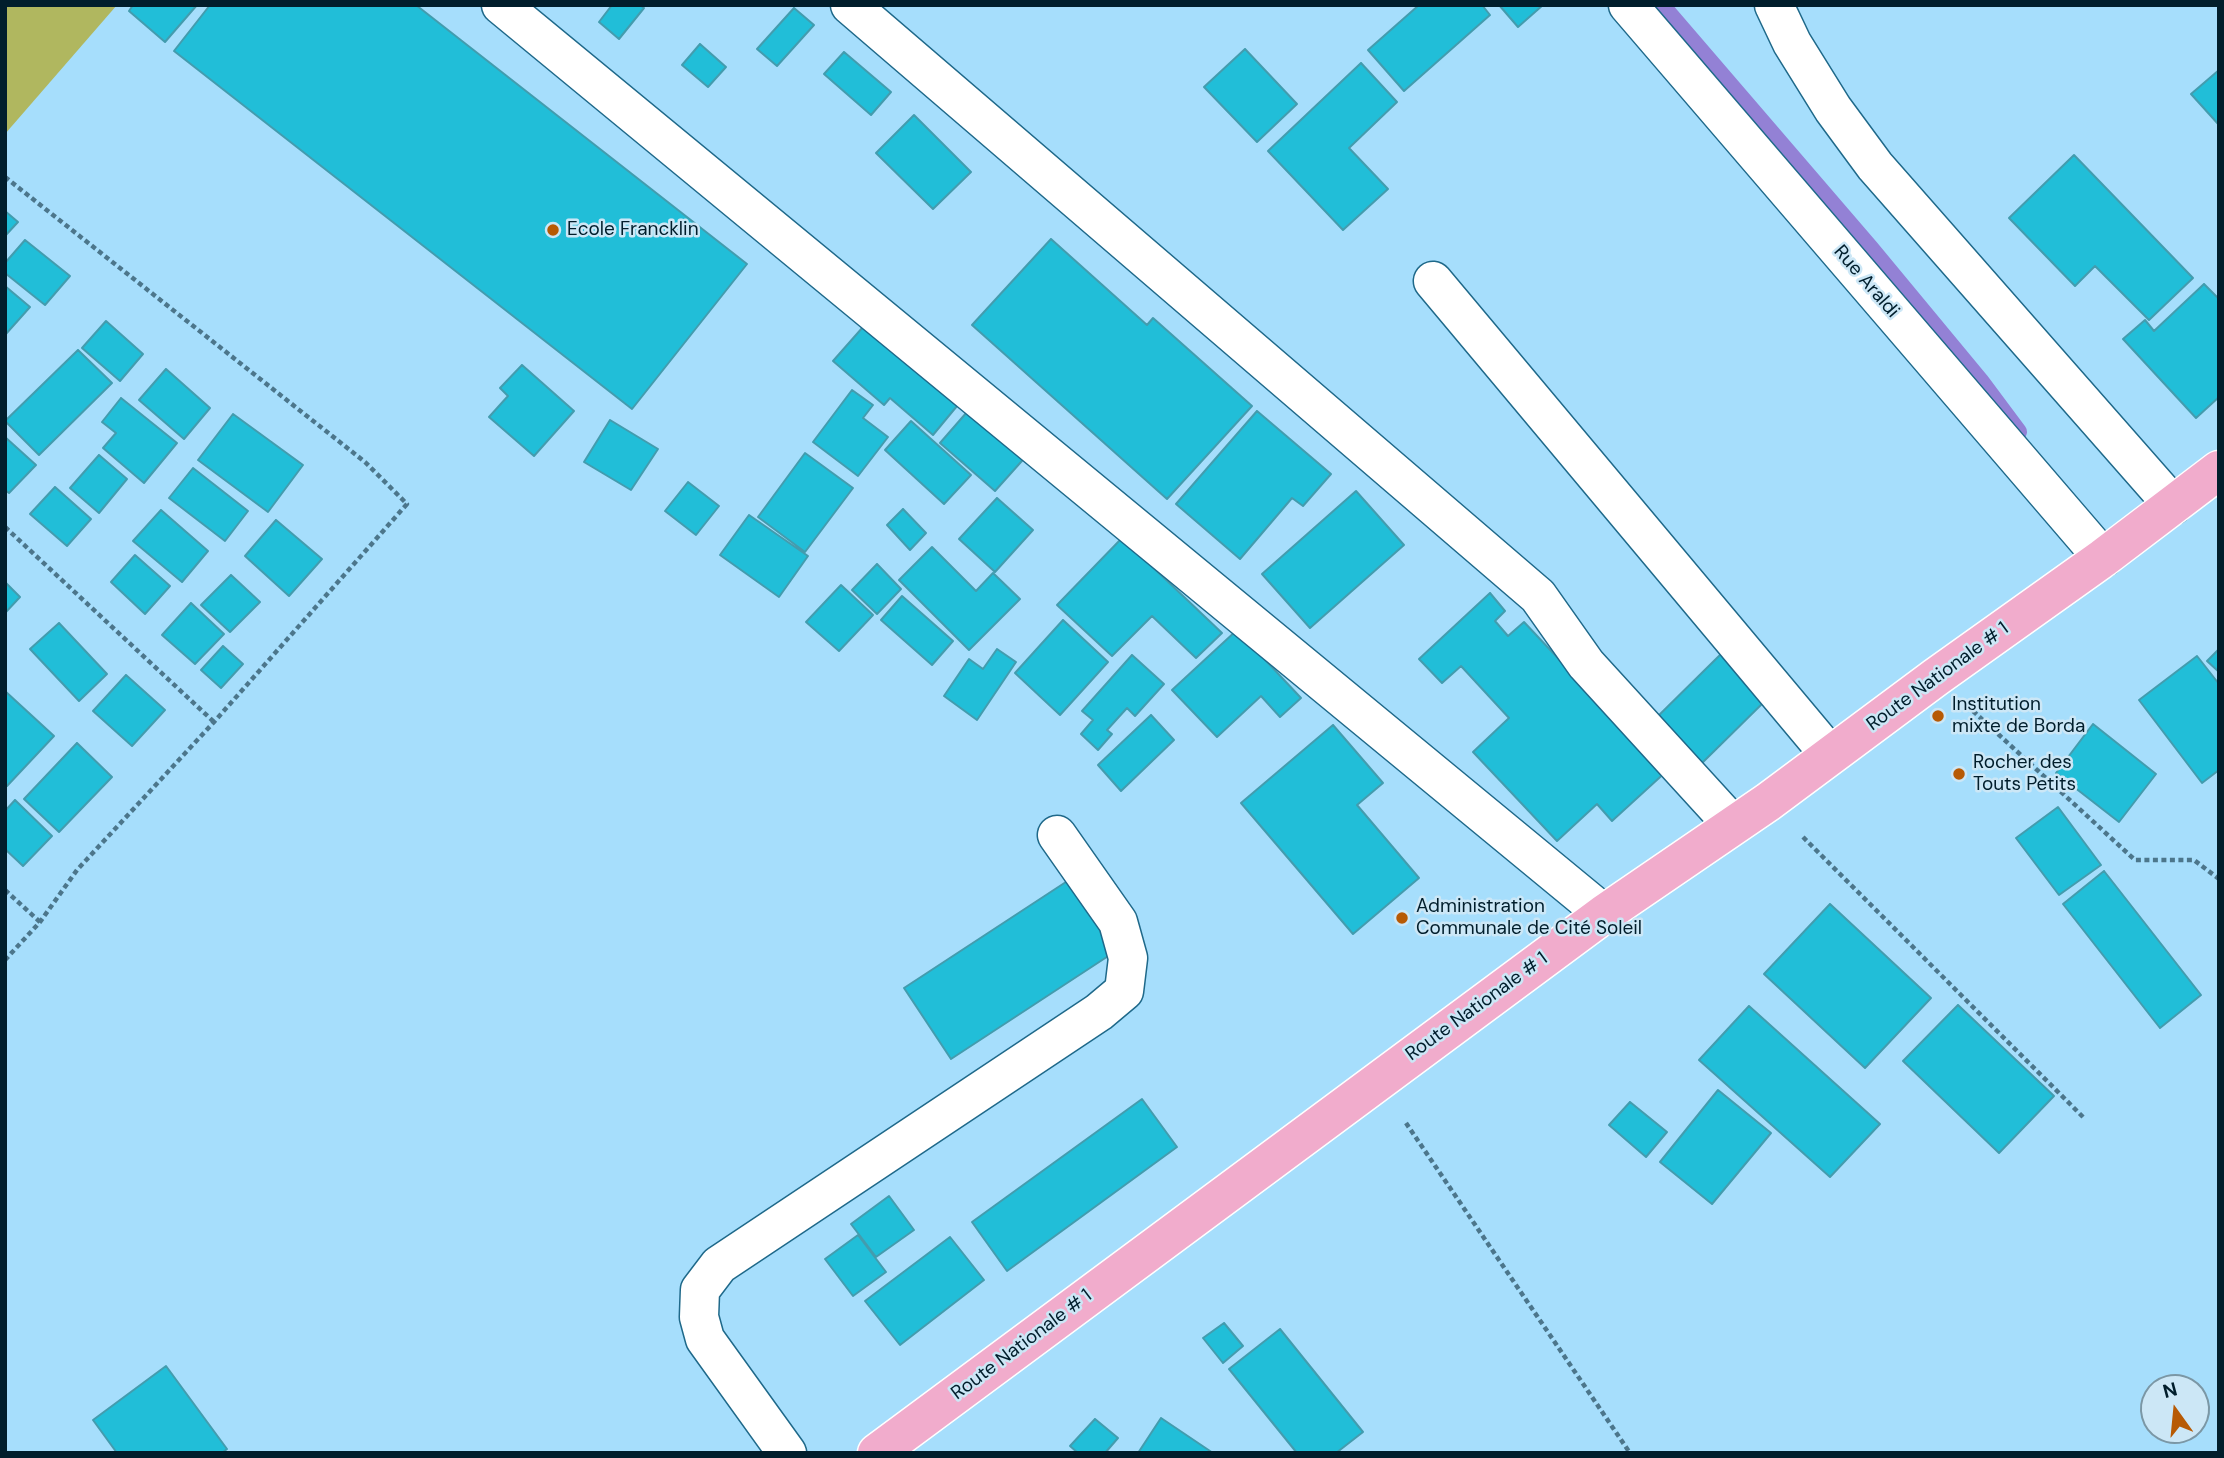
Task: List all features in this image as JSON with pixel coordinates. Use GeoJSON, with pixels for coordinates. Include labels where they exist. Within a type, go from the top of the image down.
{"type":"FeatureCollection","features":[{"type":"Feature","properties":{"kind":"main road","name":"Route Nationale # 1"},"geometry":{"type":"LineString","coordinates":[[877,1453],[1604,914],[1768,802],[2219,470]]}},
{"type":"Feature","properties":{"kind":"street"},"geometry":{"type":"LineString","coordinates":[[501,5],[1604,914]]}},
{"type":"Feature","properties":{"kind":"street"},"geometry":{"type":"LineString","coordinates":[[850,5],[1538,596],[1586,664],[1733,825]]}},
{"type":"Feature","properties":{"kind":"street","name":"Rue Araldi"},"geometry":{"type":"LineString","coordinates":[[1628,5],[2103,558]]}},
{"type":"Feature","properties":{"kind":"street"},"geometry":{"type":"LineString","coordinates":[[1774,5],[1792,43],[1833,109],[1875,166],[2173,505]]}},
{"type":"Feature","properties":{"kind":"street"},"geometry":{"type":"LineString","coordinates":[[1433,281],[1830,755]]}},
{"type":"Feature","properties":{"kind":"street"},"geometry":{"type":"LineString","coordinates":[[787,1453],[705,1339],[699,1317],[700,1290],[719,1265],[1099,1013],[1124,991],[1128,958],[1118,922],[1057,835]]}},
{"type":"Feature","properties":{"kind":"path"},"geometry":{"type":"LineString","coordinates":[[5,177],[365,462],[407,504],[214,722],[77,870],[40,922],[5,960]]}},
{"type":"Feature","properties":{"kind":"path"},"geometry":{"type":"LineString","coordinates":[[5,527],[214,722]]}},
{"type":"Feature","properties":{"kind":"path"},"geometry":{"type":"LineString","coordinates":[[1936,677],[2135,860],[2194,860],[2219,879]]}},
{"type":"Feature","properties":{"kind":"path"},"geometry":{"type":"LineString","coordinates":[[1768,802],[2084,1118]]}},
{"type":"Feature","properties":{"kind":"path"},"geometry":{"type":"LineString","coordinates":[[5,890],[40,922]]}},
{"type":"Feature","properties":{"kind":"path"},"geometry":{"type":"LineString","coordinates":[[1378,1081],[1630,1453]]}},
{"type":"Feature","properties":{"kind":"green space"},"geometry":{"type":"Polygon","coordinates":[[[5,5],[117,5],[5,134],[5,5]]]}},
{"type":"Feature","properties":{"kind":"building"},"geometry":{"type":"Polygon","coordinates":[[[133,5],[197,5],[165,42],[129,11],[133,5]]]}},
{"type":"Feature","properties":{"kind":"building","name":"Ecole Francklin"},"geometry":{"type":"Polygon","coordinates":[[[210,5],[416,5],[747,264],[632,409],[174,51],[210,5]]]}},
{"type":"Feature","properties":{"kind":"building"},"geometry":{"type":"Polygon","coordinates":[[[612,5],[640,5],[644,8],[619,39],[599,22],[612,5]]]}},
{"type":"Feature","properties":{"kind":"building"},"geometry":{"type":"Polygon","coordinates":[[[1419,5],[1482,5],[1490,15],[1404,91],[1368,50],[1419,5]]]}},
{"type":"Feature","properties":{"kind":"building"},"geometry":{"type":"Polygon","coordinates":[[[1499,5],[1543,5],[1518,27],[1499,5]]]}},
{"type":"Feature","properties":{"kind":"building"},"geometry":{"type":"Polygon","coordinates":[[[794,8],[814,25],[777,66],[757,49],[794,8]]]}},
{"type":"Feature","properties":{"kind":"building"},"geometry":{"type":"Polygon","coordinates":[[[700,44],[726,67],[708,87],[682,65],[700,44]]]}},
{"type":"Feature","properties":{"kind":"building"},"geometry":{"type":"Polygon","coordinates":[[[1245,49],[1297,104],[1257,142],[1204,87],[1245,49]]]}},
{"type":"Feature","properties":{"kind":"building"},"geometry":{"type":"Polygon","coordinates":[[[844,52],[891,92],[871,115],[824,74],[844,52]]]}},
{"type":"Feature","properties":{"kind":"building"},"geometry":{"type":"Polygon","coordinates":[[[1361,63],[1397,102],[1349,148],[1388,189],[1343,230],[1268,151],[1361,63]]]}},
{"type":"Feature","properties":{"kind":"building"},"geometry":{"type":"Polygon","coordinates":[[[2219,70],[2219,125],[2191,94],[2219,70]]]}},
{"type":"Feature","properties":{"kind":"building"},"geometry":{"type":"Polygon","coordinates":[[[914,115],[971,172],[933,209],[876,153],[914,115]]]}},
{"type":"Feature","properties":{"kind":"building"},"geometry":{"type":"Polygon","coordinates":[[[2074,155],[2193,278],[2149,320],[2095,266],[2075,286],[2009,218],[2074,155]]]}},
{"type":"Feature","properties":{"kind":"building"},"geometry":{"type":"Polygon","coordinates":[[[5,211],[18,222],[5,236],[5,211]]]}},
{"type":"Feature","properties":{"kind":"building"},"geometry":{"type":"Polygon","coordinates":[[[1051,239],[1147,325],[1153,318],[1252,406],[1167,499],[972,325],[1051,239]]]}},
{"type":"Feature","properties":{"kind":"building"},"geometry":{"type":"Polygon","coordinates":[[[25,240],[70,276],[45,305],[5,273],[5,263],[25,240]]]}},
{"type":"Feature","properties":{"kind":"building"},"geometry":{"type":"Polygon","coordinates":[[[2204,284],[2219,299],[2219,397],[2196,418],[2123,339],[2145,320],[2154,331],[2204,284]]]}},
{"type":"Feature","properties":{"kind":"building"},"geometry":{"type":"Polygon","coordinates":[[[5,286],[30,307],[5,335],[5,286]]]}},
{"type":"Feature","properties":{"kind":"building"},"geometry":{"type":"Polygon","coordinates":[[[106,321],[143,354],[120,381],[82,348],[106,321]]]}},
{"type":"Feature","properties":{"kind":"building"},"geometry":{"type":"Polygon","coordinates":[[[863,327],[957,406],[933,435],[890,398],[884,405],[833,361],[863,327]]]}},
{"type":"Feature","properties":{"kind":"building"},"geometry":{"type":"Polygon","coordinates":[[[78,350],[112,383],[39,455],[5,421],[78,350]]]}},
{"type":"Feature","properties":{"kind":"building"},"geometry":{"type":"Polygon","coordinates":[[[522,365],[574,411],[534,456],[489,417],[508,396],[500,388],[522,365]]]}},
{"type":"Feature","properties":{"kind":"building"},"geometry":{"type":"Polygon","coordinates":[[[166,369],[210,408],[184,439],[139,400],[166,369]]]}},
{"type":"Feature","properties":{"kind":"building"},"geometry":{"type":"Polygon","coordinates":[[[852,390],[873,405],[863,418],[888,437],[858,476],[813,442],[852,390]]]}},
{"type":"Feature","properties":{"kind":"building"},"geometry":{"type":"Polygon","coordinates":[[[121,398],[177,443],[144,483],[103,448],[116,433],[102,422],[121,398]]]}},
{"type":"Feature","properties":{"kind":"building"},"geometry":{"type":"Polygon","coordinates":[[[974,404],[1029,453],[995,491],[940,443],[974,404]]]}},
{"type":"Feature","properties":{"kind":"building"},"geometry":{"type":"Polygon","coordinates":[[[1257,411],[1331,474],[1303,506],[1292,498],[1240,559],[1176,504],[1257,411]]]}},
{"type":"Feature","properties":{"kind":"building"},"geometry":{"type":"Polygon","coordinates":[[[233,414],[303,465],[268,512],[198,460],[233,414]]]}},
{"type":"Feature","properties":{"kind":"building"},"geometry":{"type":"Polygon","coordinates":[[[610,420],[658,449],[631,490],[584,462],[610,420]]]}},
{"type":"Feature","properties":{"kind":"building"},"geometry":{"type":"Polygon","coordinates":[[[911,421],[971,475],[944,504],[885,450],[911,421]]]}},
{"type":"Feature","properties":{"kind":"building"},"geometry":{"type":"Polygon","coordinates":[[[5,437],[36,465],[9,493],[5,490],[5,437]]]}},
{"type":"Feature","properties":{"kind":"building"},"geometry":{"type":"Polygon","coordinates":[[[805,453],[853,488],[805,552],[758,517],[805,453]]]}},
{"type":"Feature","properties":{"kind":"building"},"geometry":{"type":"Polygon","coordinates":[[[99,455],[127,479],[99,513],[70,488],[99,455]]]}},
{"type":"Feature","properties":{"kind":"building"},"geometry":{"type":"Polygon","coordinates":[[[193,468],[248,511],[225,541],[169,498],[193,468]]]}},
{"type":"Feature","properties":{"kind":"building"},"geometry":{"type":"Polygon","coordinates":[[[688,482],[719,506],[696,535],[665,511],[688,482]]]}},
{"type":"Feature","properties":{"kind":"building"},"geometry":{"type":"Polygon","coordinates":[[[55,487],[91,519],[67,546],[30,514],[55,487]]]}},
{"type":"Feature","properties":{"kind":"building"},"geometry":{"type":"Polygon","coordinates":[[[1356,491],[1404,545],[1310,628],[1262,574],[1356,491]]]}},
{"type":"Feature","properties":{"kind":"building"},"geometry":{"type":"Polygon","coordinates":[[[997,498],[1033,530],[995,572],[959,539],[997,498]]]}},
{"type":"Feature","properties":{"kind":"building"},"geometry":{"type":"Polygon","coordinates":[[[903,509],[926,533],[910,550],[887,525],[903,509]]]}},
{"type":"Feature","properties":{"kind":"building"},"geometry":{"type":"Polygon","coordinates":[[[161,510],[208,551],[182,582],[133,541],[161,510]]]}},
{"type":"Feature","properties":{"kind":"building"},"geometry":{"type":"Polygon","coordinates":[[[749,515],[808,556],[779,597],[720,555],[749,515]]]}},
{"type":"Feature","properties":{"kind":"building"},"geometry":{"type":"Polygon","coordinates":[[[276,520],[322,559],[289,596],[245,556],[276,520]]]}},
{"type":"Feature","properties":{"kind":"building"},"geometry":{"type":"Polygon","coordinates":[[[1122,538],[1222,633],[1196,658],[1152,616],[1112,656],[1057,605],[1122,538]]]}},
{"type":"Feature","properties":{"kind":"building"},"geometry":{"type":"Polygon","coordinates":[[[932,547],[976,591],[993,573],[1020,599],[969,650],[899,580],[932,547]]]}},
{"type":"Feature","properties":{"kind":"building"},"geometry":{"type":"Polygon","coordinates":[[[135,555],[170,586],[145,614],[111,582],[135,555]]]}},
{"type":"Feature","properties":{"kind":"building"},"geometry":{"type":"Polygon","coordinates":[[[877,564],[901,589],[877,614],[852,590],[877,564]]]}},
{"type":"Feature","properties":{"kind":"building"},"geometry":{"type":"Polygon","coordinates":[[[231,575],[260,602],[230,632],[201,605],[231,575]]]}},
{"type":"Feature","properties":{"kind":"building"},"geometry":{"type":"Polygon","coordinates":[[[5,582],[20,597],[5,613],[5,582]]]}},
{"type":"Feature","properties":{"kind":"building"},"geometry":{"type":"Polygon","coordinates":[[[841,585],[873,615],[839,651],[806,622],[841,585]]]}},
{"type":"Feature","properties":{"kind":"building"},"geometry":{"type":"Polygon","coordinates":[[[1490,593],[1505,611],[1495,621],[1508,636],[1524,622],[1614,718],[1670,768],[1612,821],[1597,804],[1557,841],[1473,752],[1509,718],[1461,666],[1442,683],[1419,659],[1490,593]]]}},
{"type":"Feature","properties":{"kind":"building"},"geometry":{"type":"Polygon","coordinates":[[[902,596],[953,641],[932,665],[881,620],[902,596]]]}},
{"type":"Feature","properties":{"kind":"building"},"geometry":{"type":"Polygon","coordinates":[[[191,603],[224,634],[195,664],[162,635],[191,603]]]}},
{"type":"Feature","properties":{"kind":"building"},"geometry":{"type":"Polygon","coordinates":[[[1063,620],[1108,662],[1060,715],[1015,673],[1063,620]]]}},
{"type":"Feature","properties":{"kind":"building"},"geometry":{"type":"Polygon","coordinates":[[[59,623],[107,674],[79,701],[30,649],[59,623]]]}},
{"type":"Feature","properties":{"kind":"building"},"geometry":{"type":"Polygon","coordinates":[[[1237,630],[1301,698],[1280,717],[1261,696],[1217,737],[1172,690],[1237,630]]]}},
{"type":"Feature","properties":{"kind":"building"},"geometry":{"type":"Polygon","coordinates":[[[223,646],[243,664],[221,688],[201,670],[223,646]]]}},
{"type":"Feature","properties":{"kind":"building"},"geometry":{"type":"Polygon","coordinates":[[[997,649],[1016,662],[977,720],[944,696],[969,659],[983,669],[997,649]]]}},
{"type":"Feature","properties":{"kind":"building"},"geometry":{"type":"Polygon","coordinates":[[[2219,649],[2219,672],[2207,661],[2219,649]]]}},
{"type":"Feature","properties":{"kind":"building"},"geometry":{"type":"Polygon","coordinates":[[[1721,654],[1767,699],[1697,768],[1651,723],[1721,654]]]}},
{"type":"Feature","properties":{"kind":"building"},"geometry":{"type":"Polygon","coordinates":[[[1132,655],[1164,684],[1135,716],[1127,708],[1107,730],[1112,734],[1098,750],[1081,734],[1093,720],[1082,711],[1132,655]]]}},
{"type":"Feature","properties":{"kind":"building"},"geometry":{"type":"Polygon","coordinates":[[[2197,656],[2219,684],[2219,770],[2202,783],[2139,700],[2197,656]]]}},
{"type":"Feature","properties":{"kind":"building"},"geometry":{"type":"Polygon","coordinates":[[[126,675],[165,710],[132,746],[93,711],[126,675]]]}},
{"type":"Feature","properties":{"kind":"building"},"geometry":{"type":"Polygon","coordinates":[[[5,691],[54,736],[7,786],[5,784],[5,691]]]}},
{"type":"Feature","properties":{"kind":"building"},"geometry":{"type":"Polygon","coordinates":[[[1151,715],[1174,740],[1121,791],[1098,765],[1151,715]]]}},
{"type":"Feature","properties":{"kind":"building"},"geometry":{"type":"Polygon","coordinates":[[[2093,724],[2156,774],[2119,822],[2056,773],[2093,724]]]}},
{"type":"Feature","properties":{"kind":"building"},"geometry":{"type":"Polygon","coordinates":[[[1333,725],[1383,783],[1357,805],[1419,878],[1353,934],[1241,803],[1333,725]]]}},
{"type":"Feature","properties":{"kind":"building"},"geometry":{"type":"Polygon","coordinates":[[[77,743],[112,777],[59,832],[24,799],[77,743]]]}},
{"type":"Feature","properties":{"kind":"building"},"geometry":{"type":"Polygon","coordinates":[[[15,800],[52,836],[23,866],[5,849],[5,811],[15,800]]]}},
{"type":"Feature","properties":{"kind":"building"},"geometry":{"type":"Polygon","coordinates":[[[2058,807],[2101,865],[2059,895],[2016,838],[2058,807]]]}},
{"type":"Feature","properties":{"kind":"building"},"geometry":{"type":"Polygon","coordinates":[[[2104,871],[2201,995],[2160,1028],[2063,904],[2104,871]]]}},
{"type":"Feature","properties":{"kind":"building"},"geometry":{"type":"Polygon","coordinates":[[[1072,878],[1119,949],[951,1059],[904,988],[1072,878]]]}},
{"type":"Feature","properties":{"kind":"building"},"geometry":{"type":"Polygon","coordinates":[[[1830,904],[1931,998],[1865,1068],[1764,974],[1830,904]]]}},
{"type":"Feature","properties":{"kind":"building"},"geometry":{"type":"Polygon","coordinates":[[[1958,1005],[2054,1096],[1999,1153],[1903,1061],[1958,1005]]]}},
{"type":"Feature","properties":{"kind":"building"},"geometry":{"type":"Polygon","coordinates":[[[1749,1006],[1880,1124],[1830,1177],[1699,1060],[1749,1006]]]}},
{"type":"Feature","properties":{"kind":"building"},"geometry":{"type":"Polygon","coordinates":[[[1718,1090],[1771,1133],[1712,1204],[1660,1162],[1718,1090]]]}},
{"type":"Feature","properties":{"kind":"building"},"geometry":{"type":"Polygon","coordinates":[[[1142,1099],[1177,1147],[1007,1271],[972,1222],[1142,1099]]]}},
{"type":"Feature","properties":{"kind":"building"},"geometry":{"type":"Polygon","coordinates":[[[1630,1102],[1667,1132],[1646,1157],[1609,1125],[1630,1102]]]}},
{"type":"Feature","properties":{"kind":"building"},"geometry":{"type":"Polygon","coordinates":[[[889,1196],[914,1230],[876,1257],[851,1224],[889,1196]]]}},
{"type":"Feature","properties":{"kind":"building"},"geometry":{"type":"Polygon","coordinates":[[[858,1235],[886,1272],[853,1296],[825,1259],[858,1235]]]}},
{"type":"Feature","properties":{"kind":"building"},"geometry":{"type":"Polygon","coordinates":[[[950,1237],[984,1280],[900,1345],[865,1301],[950,1237]]]}},
{"type":"Feature","properties":{"kind":"building"},"geometry":{"type":"Polygon","coordinates":[[[1224,1323],[1243,1346],[1223,1363],[1203,1338],[1224,1323]]]}},
{"type":"Feature","properties":{"kind":"building"},"geometry":{"type":"Polygon","coordinates":[[[1280,1329],[1363,1432],[1336,1453],[1297,1453],[1229,1369],[1280,1329]]]}},
{"type":"Feature","properties":{"kind":"building"},"geometry":{"type":"Polygon","coordinates":[[[166,1366],[227,1449],[222,1453],[117,1453],[93,1420],[166,1366]]]}},
{"type":"Feature","properties":{"kind":"building"},"geometry":{"type":"Polygon","coordinates":[[[1161,1418],[1213,1453],[1138,1453],[1161,1418]]]}},
{"type":"Feature","properties":{"kind":"building"},"geometry":{"type":"Polygon","coordinates":[[[1095,1419],[1118,1438],[1105,1453],[1078,1453],[1070,1446],[1095,1419]]]}},
{"type":"Feature","properties":{"kind":"waterway"},"geometry":{"type":"LineString","coordinates":[[1661,5],[1870,248],[1980,381],[2018,432]]}},
{"type":"Feature","properties":{"kind":"place","name":"Ecole Francklin"},"geometry":{"type":"Point","coordinates":[553,230]}},
{"type":"Feature","properties":{"kind":"place","name":"Institution mixte de Borda"},"geometry":{"type":"Point","coordinates":[1938,716]}},
{"type":"Feature","properties":{"kind":"place","name":"Rocher des Touts Petits"},"geometry":{"type":"Point","coordinates":[1959,774]}},
{"type":"Feature","properties":{"kind":"place","name":"Administration Communale de Cité Soleil"},"geometry":{"type":"Point","coordinates":[1402,918]}}]}
